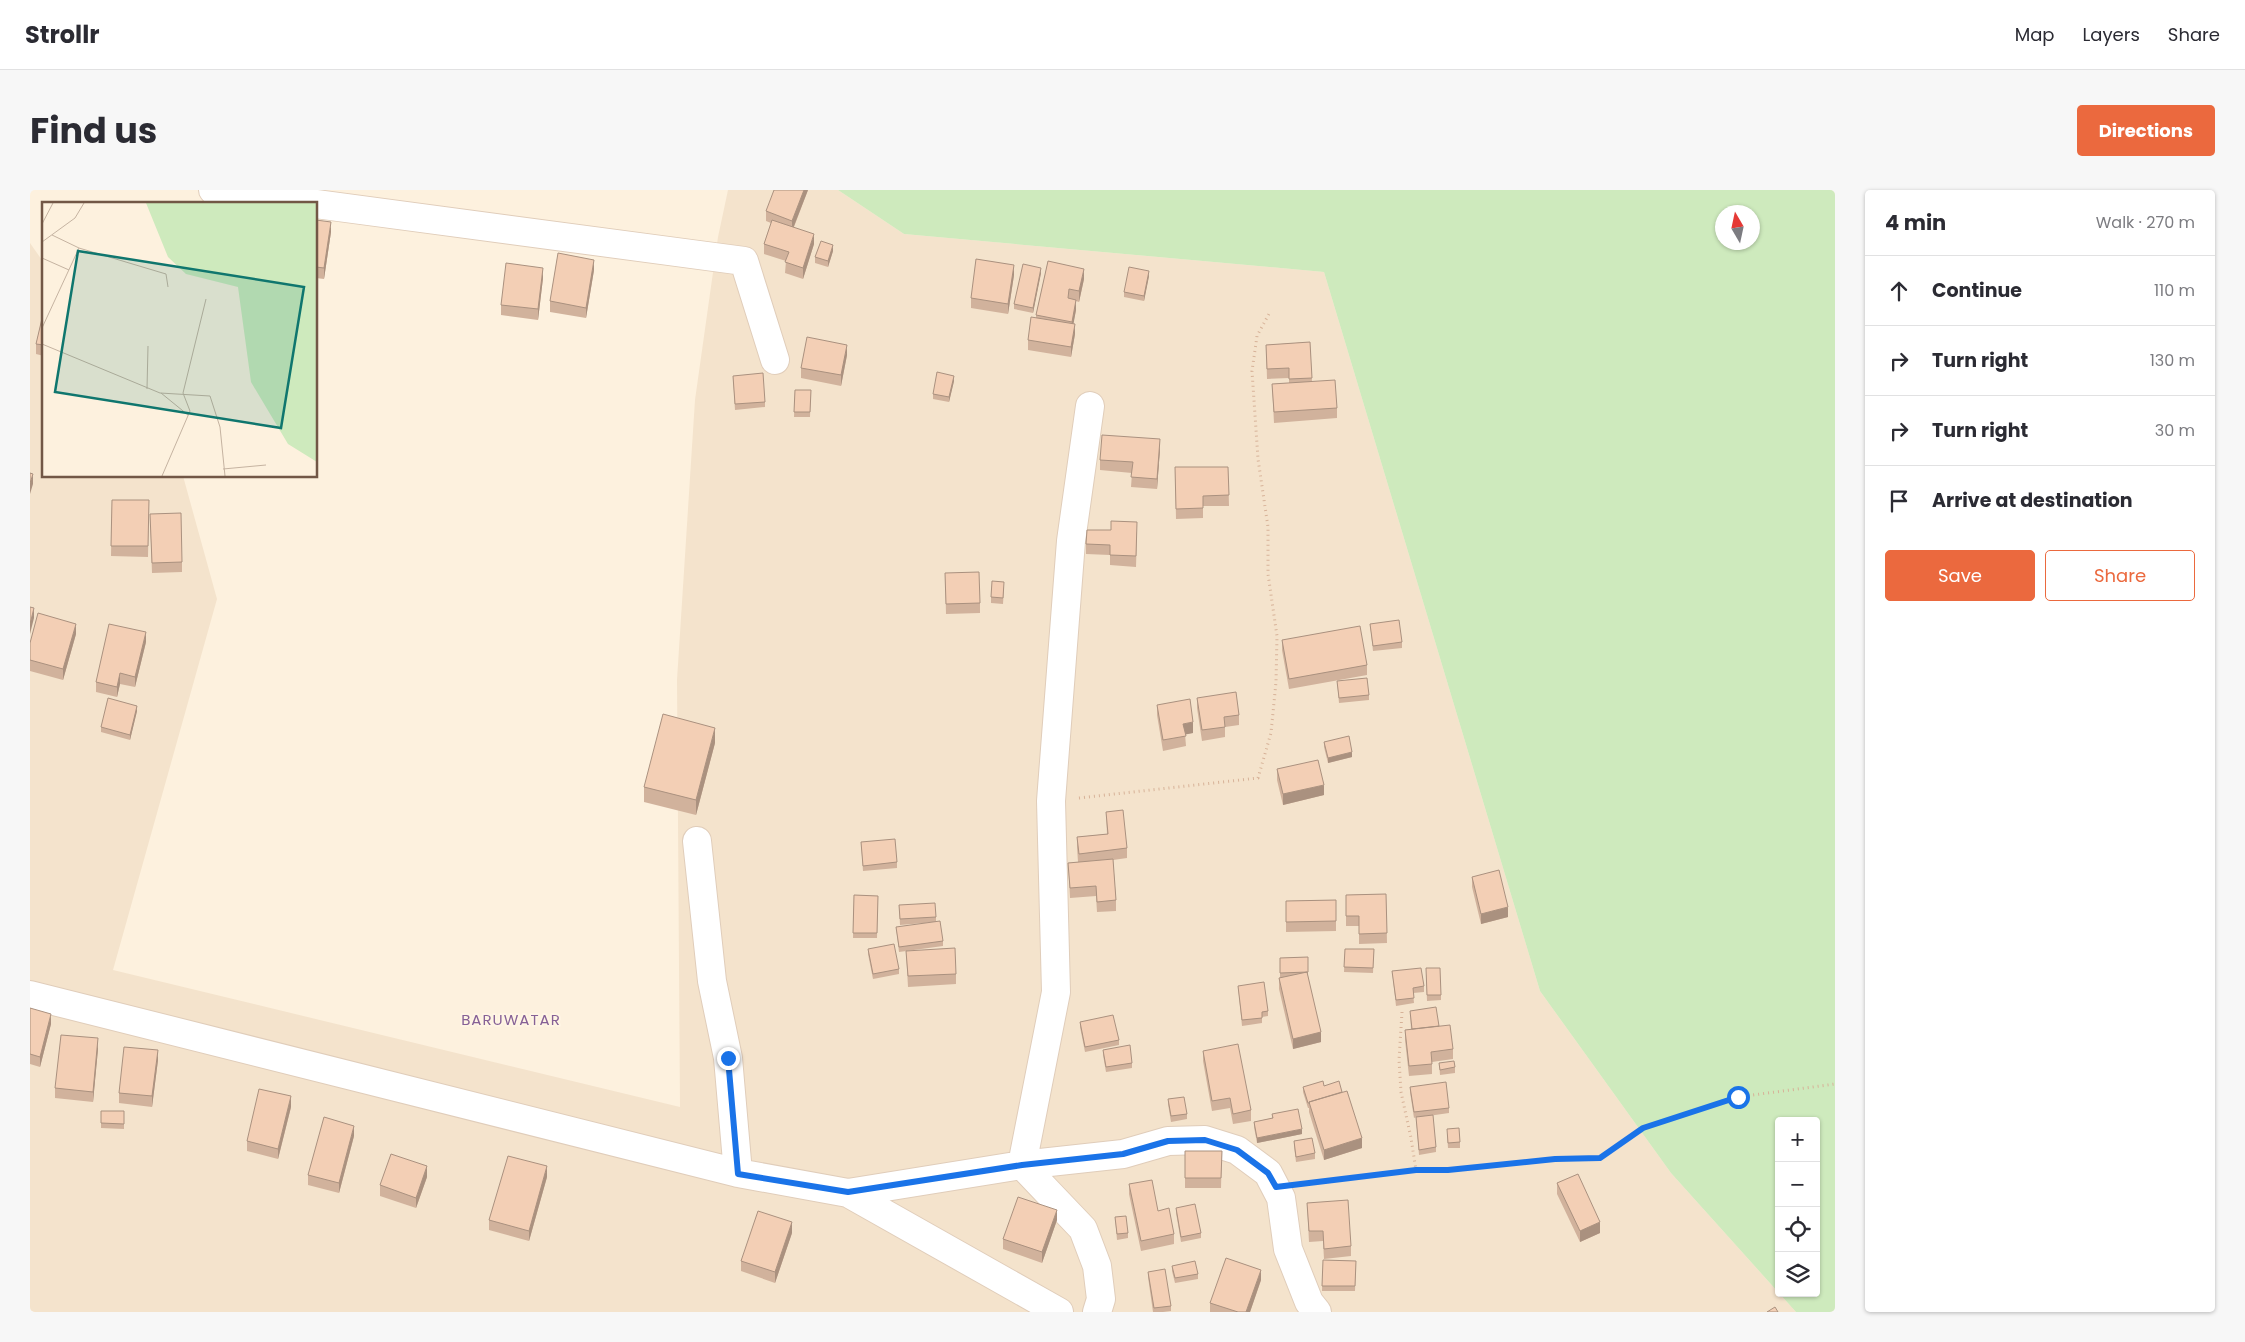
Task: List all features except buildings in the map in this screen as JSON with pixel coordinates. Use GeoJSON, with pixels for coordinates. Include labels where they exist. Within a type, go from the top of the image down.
{"type":"FeatureCollection","features":[{"type":"Feature","properties":{"kind":"street"},"geometry":{"type":"LineString","coordinates":[[213,190],[301,202]]}},
{"type":"Feature","properties":{"kind":"street"},"geometry":{"type":"LineString","coordinates":[[318,204],[744,261],[775,360]]}},
{"type":"Feature","properties":{"kind":"street"},"geometry":{"type":"LineString","coordinates":[[1022,1165],[1056,992],[1051,801],[1071,541],[1090,406]]}},
{"type":"Feature","properties":{"kind":"street"},"geometry":{"type":"LineString","coordinates":[[697,841],[712,981],[728,1058],[738,1174]]}},
{"type":"Feature","properties":{"kind":"street"},"geometry":{"type":"LineString","coordinates":[[30,995],[738,1174],[848,1192],[1022,1165],[1123,1154],[1168,1141],[1205,1140],[1237,1150],[1268,1173],[1281,1198],[1288,1249],[1309,1302],[1317,1312]]}},
{"type":"Feature","properties":{"kind":"street"},"geometry":{"type":"LineString","coordinates":[[1022,1165],[1083,1229],[1097,1266],[1101,1298],[1097,1312]]}},
{"type":"Feature","properties":{"kind":"street"},"geometry":{"type":"LineString","coordinates":[[848,1192],[1059,1312]]}},
{"type":"Feature","properties":{"kind":"path"},"geometry":{"type":"LineString","coordinates":[[1051,801],[1258,778],[1271,733],[1276,682],[1277,636],[1268,574],[1268,527],[1258,459],[1252,370],[1257,336],[1270,312]]}},
{"type":"Feature","properties":{"kind":"path"},"geometry":{"type":"LineString","coordinates":[[1402,1012],[1399,1060],[1401,1092],[1412,1138],[1416,1170]]}},
{"type":"Feature","properties":{"kind":"path"},"geometry":{"type":"LineString","coordinates":[[1276,1187],[1416,1170],[1448,1170],[1555,1159],[1600,1158],[1643,1128],[1738,1097],[1835,1084]]}},
{"type":"Feature","properties":{"kind":"shaded area"},"geometry":{"type":"Polygon","coordinates":[[[728,190],[838,190],[904,234],[1324,272],[1540,991],[1671,1173],[1775,1289],[1775,1297],[1783,1297],[1796,1312],[30,1312],[30,243],[42,260],[42,478],[184,478],[217,599],[113,970],[680,1107],[677,680],[695,400],[718,237],[728,190]]]}},
{"type":"Feature","properties":{"kind":"green space"},"geometry":{"type":"Polygon","coordinates":[[[838,190],[1835,190],[1835,1312],[1796,1312],[1783,1297],[1820,1297],[1820,1117],[1775,1117],[1775,1289],[1671,1173],[1540,991],[1324,272],[904,234],[838,190]]]}},
{"type":"Feature","properties":{"kind":"district","name":"BARUWATAR"},"geometry":{"type":"Point","coordinates":[511,1019]}},
{"type":"Feature","properties":{"kind":"route"},"geometry":{"type":"LineString","coordinates":[[728,1058],[738,1174],[848,1192],[1022,1165],[1123,1154],[1168,1141],[1205,1140],[1237,1150],[1268,1173],[1276,1187],[1416,1170],[1448,1170],[1555,1159],[1600,1158],[1643,1128],[1738,1097]]}}]}
